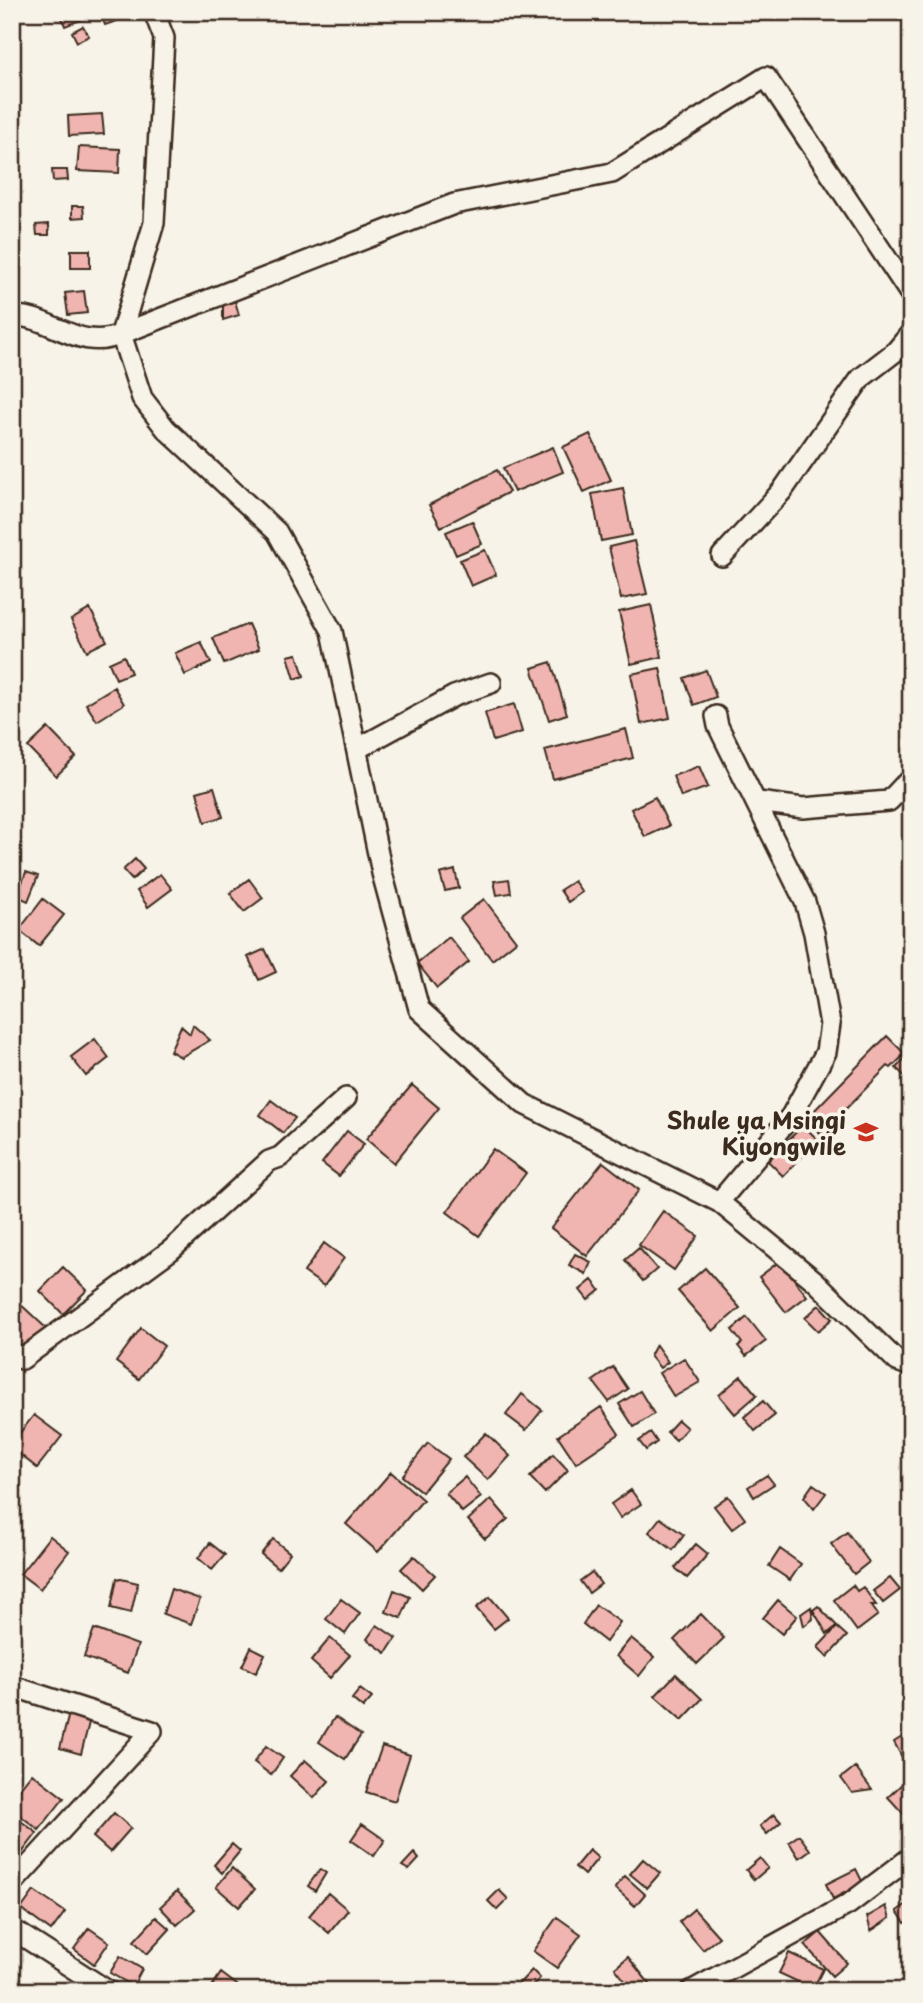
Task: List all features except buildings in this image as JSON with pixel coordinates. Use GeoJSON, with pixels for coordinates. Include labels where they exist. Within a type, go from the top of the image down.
{"type":"FeatureCollection","features":[{"type":"Feature","properties":{"kind":"street"},"geometry":{"type":"LineString","coordinates":[[154,12],[164,38],[154,223],[121,334],[142,398],[166,429],[276,532],[332,631],[382,873],[419,1009],[524,1104],[719,1202],[815,1281],[897,1361],[911,1366]]}},
{"type":"Feature","properties":{"kind":"street"},"geometry":{"type":"LineString","coordinates":[[12,316],[24,315],[77,337],[111,339],[454,204],[612,173],[766,77],[911,295]]}},
{"type":"Feature","properties":{"kind":"street"},"geometry":{"type":"LineString","coordinates":[[722,556],[782,491],[861,378],[896,351],[911,332]]}},
{"type":"Feature","properties":{"kind":"street"},"geometry":{"type":"LineString","coordinates":[[356,748],[454,696],[491,683]]}},
{"type":"Feature","properties":{"kind":"street"},"geometry":{"type":"LineString","coordinates":[[716,716],[718,726],[758,802],[805,902],[830,1024],[826,1052],[791,1116],[719,1202]]}},
{"type":"Feature","properties":{"kind":"street"},"geometry":{"type":"LineString","coordinates":[[758,802],[803,808],[889,801],[905,784],[911,783]]}},
{"type":"Feature","properties":{"kind":"street"},"geometry":{"type":"LineString","coordinates":[[12,1352],[22,1359],[171,1250],[269,1161],[280,1157],[346,1098]]}},
{"type":"Feature","properties":{"kind":"street"},"geometry":{"type":"LineString","coordinates":[[12,1686],[152,1731],[12,1884]]}},
{"type":"Feature","properties":{"kind":"street"},"geometry":{"type":"LineString","coordinates":[[691,1991],[849,1905],[911,1857]]}},
{"type":"Feature","properties":{"kind":"street"},"geometry":{"type":"LineString","coordinates":[[12,1929],[108,1991]]}},
{"type":"Feature","properties":{"kind":"place","name":"Shule ya Msingi Kiyongwile"},"geometry":{"type":"Point","coordinates":[866,1132]}}]}
